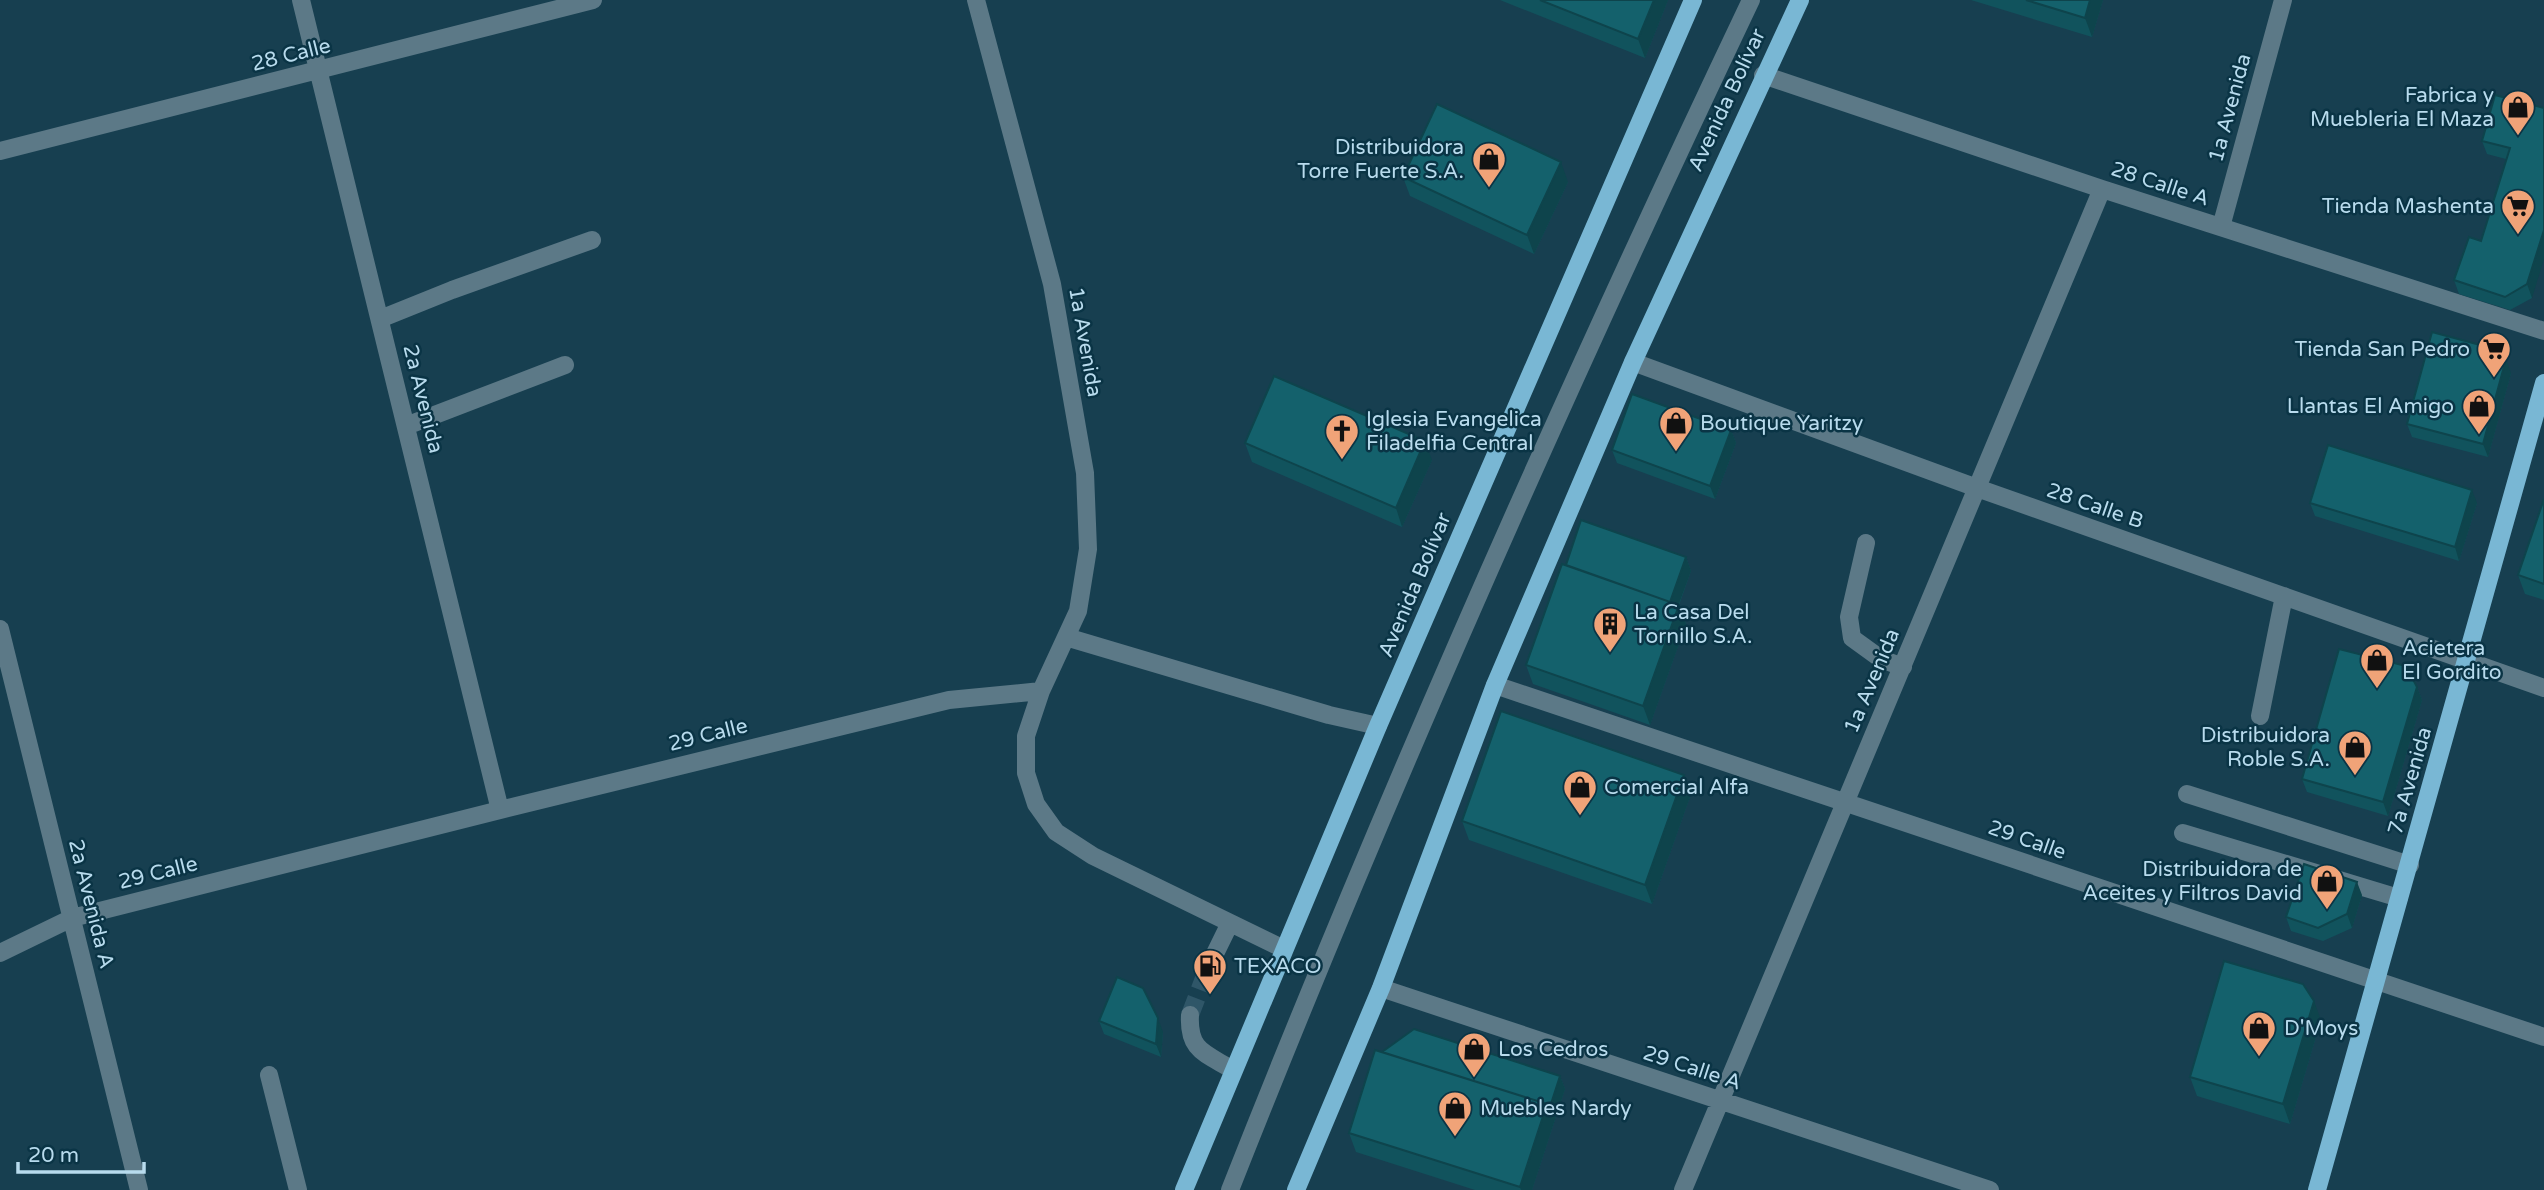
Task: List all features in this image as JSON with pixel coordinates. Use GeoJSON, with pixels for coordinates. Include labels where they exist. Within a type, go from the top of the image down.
{"type":"FeatureCollection","features":[{"type":"Feature","properties":{"kind":"main road","name":"Avenida Bolívar"},"geometry":{"type":"LineString","coordinates":[[1184,1190],[1378,726],[1693,0]]}},
{"type":"Feature","properties":{"kind":"main road","name":"Avenida Bolívar"},"geometry":{"type":"LineString","coordinates":[[1296,1190],[1381,988],[1495,685],[1633,362],[1763,75],[1800,0]]}},
{"type":"Feature","properties":{"kind":"main road","name":"7a Avenida"},"geometry":{"type":"LineString","coordinates":[[2317,1190],[2544,383]]}},
{"type":"Feature","properties":{"kind":"street","name":"2a Avenida"},"geometry":{"type":"LineString","coordinates":[[301,0],[500,810]]}},
{"type":"Feature","properties":{"kind":"street","name":"28 Calle"},"geometry":{"type":"LineString","coordinates":[[0,151],[320,72],[593,0]]}},
{"type":"Feature","properties":{"kind":"street","name":"1a Avenida"},"geometry":{"type":"LineString","coordinates":[[976,0],[1052,284],[1085,472],[1088,549],[1078,611],[1041,691]]}},
{"type":"Feature","properties":{"kind":"street"},"geometry":{"type":"LineString","coordinates":[[1230,1190],[1437,688],[1656,199],[1751,0]]}},
{"type":"Feature","properties":{"kind":"street","name":"1a Avenida"},"geometry":{"type":"LineString","coordinates":[[2221,227],[2283,0]]}},
{"type":"Feature","properties":{"kind":"street","name":"28 Calle A"},"geometry":{"type":"LineString","coordinates":[[1763,75],[2102,189],[2544,331]]}},
{"type":"Feature","properties":{"kind":"street","name":"1a Avenida"},"geometry":{"type":"LineString","coordinates":[[1684,1190],[2102,189]]}},
{"type":"Feature","properties":{"kind":"street"},"geometry":{"type":"LineString","coordinates":[[380,319],[592,240]]}},
{"type":"Feature","properties":{"kind":"street","name":"28 Calle B"},"geometry":{"type":"LineString","coordinates":[[1633,362],[1977,488],[2544,688]]}},
{"type":"Feature","properties":{"kind":"street"},"geometry":{"type":"LineString","coordinates":[[406,426],[565,365]]}},
{"type":"Feature","properties":{"kind":"street"},"geometry":{"type":"LineString","coordinates":[[1866,543],[1849,617],[1852,638],[1881,659],[1903,667]]}},
{"type":"Feature","properties":{"kind":"street"},"geometry":{"type":"LineString","coordinates":[[2260,716],[2284,596]]}},
{"type":"Feature","properties":{"kind":"street","name":"2a Avenida A"},"geometry":{"type":"LineString","coordinates":[[0,629],[139,1190]]}},
{"type":"Feature","properties":{"kind":"street"},"geometry":{"type":"LineString","coordinates":[[1066,637],[1316,711],[1378,726]]}},
{"type":"Feature","properties":{"kind":"street","name":"29 Calle"},"geometry":{"type":"LineString","coordinates":[[1495,685],[2544,1037]]}},
{"type":"Feature","properties":{"kind":"street"},"geometry":{"type":"LineString","coordinates":[[1041,691],[1026,736],[1026,773],[1036,804],[1056,832],[1093,856],[1284,949]]}},
{"type":"Feature","properties":{"kind":"street","name":"29 Calle"},"geometry":{"type":"LineString","coordinates":[[0,953],[72,918],[500,810],[949,700],[1041,691]]}},
{"type":"Feature","properties":{"kind":"street"},"geometry":{"type":"LineString","coordinates":[[2187,794],[2410,865]]}},
{"type":"Feature","properties":{"kind":"street"},"geometry":{"type":"LineString","coordinates":[[2183,833],[2399,898]]}},
{"type":"Feature","properties":{"kind":"street"},"geometry":{"type":"LineString","coordinates":[[1208,968],[1230,923]]}},
{"type":"Feature","properties":{"kind":"street","name":"29 Calle A"},"geometry":{"type":"LineString","coordinates":[[1381,988],[1990,1190]]}},
{"type":"Feature","properties":{"kind":"street"},"geometry":{"type":"LineString","coordinates":[[1190,1015],[1191,1038],[1196,1048],[1233,1070]]}},
{"type":"Feature","properties":{"kind":"street"},"geometry":{"type":"LineString","coordinates":[[270,1075],[298,1190]]}},
{"type":"Feature","properties":{"kind":"building"},"geometry":{"type":"Polygon","coordinates":[[[1540,0],[1654,0],[1638,39],[1540,0]]]}},
{"type":"Feature","properties":{"kind":"building"},"geometry":{"type":"Polygon","coordinates":[[[2026,0],[2090,0],[2085,18],[2026,0]]]}},
{"type":"Feature","properties":{"kind":"building"},"geometry":{"type":"Polygon","coordinates":[[[2495,95],[2544,108],[2544,230],[2527,284],[2505,297],[2454,280],[2469,237],[2481,241],[2510,148],[2482,141],[2495,95]]]}},
{"type":"Feature","properties":{"kind":"building","name":"Distribuidora Torre Fuerte S.A."},"geometry":{"type":"Polygon","coordinates":[[[1437,104],[1561,162],[1527,235],[1403,177],[1437,104]]]}},
{"type":"Feature","properties":{"kind":"building"},"geometry":{"type":"Polygon","coordinates":[[[2432,332],[2495,349],[2506,359],[2483,444],[2407,424],[2432,332]]]}},
{"type":"Feature","properties":{"kind":"building","name":"Iglesia Evangelica Filadelfia Central"},"geometry":{"type":"Polygon","coordinates":[[[1274,376],[1425,441],[1396,508],[1245,443],[1274,376]]]}},
{"type":"Feature","properties":{"kind":"building","name":"Boutique Yaritzy"},"geometry":{"type":"Polygon","coordinates":[[[1632,394],[1731,430],[1710,486],[1612,450],[1632,394]]]}},
{"type":"Feature","properties":{"kind":"building"},"geometry":{"type":"Polygon","coordinates":[[[2328,445],[2472,490],[2455,547],[2310,503],[2328,445]]]}},
{"type":"Feature","properties":{"kind":"building"},"geometry":{"type":"Polygon","coordinates":[[[2544,499],[2544,584],[2518,575],[2544,499]]]}},
{"type":"Feature","properties":{"kind":"building"},"geometry":{"type":"Polygon","coordinates":[[[1581,520],[1686,557],[1670,602],[1566,565],[1581,520]]]}},
{"type":"Feature","properties":{"kind":"building","name":"La Casa Del Tornillo S.A."},"geometry":{"type":"Polygon","coordinates":[[[1562,564],[1679,605],[1643,706],[1526,665],[1562,564]]]}},
{"type":"Feature","properties":{"kind":"building"},"geometry":{"type":"Polygon","coordinates":[[[2339,649],[2406,666],[2417,687],[2383,802],[2302,779],[2339,649]]]}},
{"type":"Feature","properties":{"kind":"building","name":"Comercial Alfa"},"geometry":{"type":"Polygon","coordinates":[[[1501,711],[1684,775],[1645,885],[1462,821],[1501,711]]]}},
{"type":"Feature","properties":{"kind":"building","name":"Distribuidora de Aceites y Filtros David"},"geometry":{"type":"Polygon","coordinates":[[[2304,864],[2357,882],[2347,914],[2318,928],[2286,917],[2304,864]]]}},
{"type":"Feature","properties":{"kind":"building","name":"D'Moys"},"geometry":{"type":"Polygon","coordinates":[[[2224,961],[2303,984],[2314,1001],[2283,1104],[2190,1077],[2224,961]]]}},
{"type":"Feature","properties":{"kind":"building"},"geometry":{"type":"Polygon","coordinates":[[[1117,977],[1143,988],[1158,1018],[1156,1044],[1099,1021],[1117,977]]]}},
{"type":"Feature","properties":{"kind":"building"},"geometry":{"type":"Polygon","coordinates":[[[1414,1029],[1560,1076],[1549,1110],[1547,1104],[1382,1052],[1414,1029]]]}},
{"type":"Feature","properties":{"kind":"building","name":"Muebles Nardy"},"geometry":{"type":"Polygon","coordinates":[[[1375,1050],[1547,1104],[1520,1187],[1349,1133],[1375,1050]]]}},
{"type":"Feature","properties":{"kind":"tunnel"},"geometry":{"type":"LineString","coordinates":[[1190,1015],[1208,968]]}},
{"type":"Feature","properties":{"kind":"place","name":"Fabrica y Muebleria El Maza"},"geometry":{"type":"Point","coordinates":[2518,137]}},
{"type":"Feature","properties":{"kind":"place","name":"Distribuidora Torre Fuerte S.A."},"geometry":{"type":"Point","coordinates":[1489,189]}},
{"type":"Feature","properties":{"kind":"place","name":"Tienda Mashenta"},"geometry":{"type":"Point","coordinates":[2518,236]}},
{"type":"Feature","properties":{"kind":"place","name":"Tienda San Pedro"},"geometry":{"type":"Point","coordinates":[2494,379]}},
{"type":"Feature","properties":{"kind":"place","name":"Llantas El Amigo"},"geometry":{"type":"Point","coordinates":[2479,436]}},
{"type":"Feature","properties":{"kind":"place","name":"Boutique Yaritzy"},"geometry":{"type":"Point","coordinates":[1676,453]}},
{"type":"Feature","properties":{"kind":"place","name":"Iglesia Evangelica Filadelfia Central"},"geometry":{"type":"Point","coordinates":[1342,461]}},
{"type":"Feature","properties":{"kind":"place","name":"La Casa Del Tornillo S.A."},"geometry":{"type":"Point","coordinates":[1610,654]}},
{"type":"Feature","properties":{"kind":"place","name":"Acietera El Gordito"},"geometry":{"type":"Point","coordinates":[2377,690]}},
{"type":"Feature","properties":{"kind":"place","name":"Distribuidora Roble S.A."},"geometry":{"type":"Point","coordinates":[2355,777]}},
{"type":"Feature","properties":{"kind":"place","name":"Comercial Alfa"},"geometry":{"type":"Point","coordinates":[1580,817]}},
{"type":"Feature","properties":{"kind":"place","name":"Distribuidora de Aceites y Filtros David"},"geometry":{"type":"Point","coordinates":[2327,911]}},
{"type":"Feature","properties":{"kind":"place","name":"TEXACO"},"geometry":{"type":"Point","coordinates":[1210,996]}},
{"type":"Feature","properties":{"kind":"place","name":"D'Moys"},"geometry":{"type":"Point","coordinates":[2259,1058]}},
{"type":"Feature","properties":{"kind":"place","name":"Los Cedros"},"geometry":{"type":"Point","coordinates":[1474,1079]}},
{"type":"Feature","properties":{"kind":"place","name":"Muebles Nardy"},"geometry":{"type":"Point","coordinates":[1455,1138]}}]}
